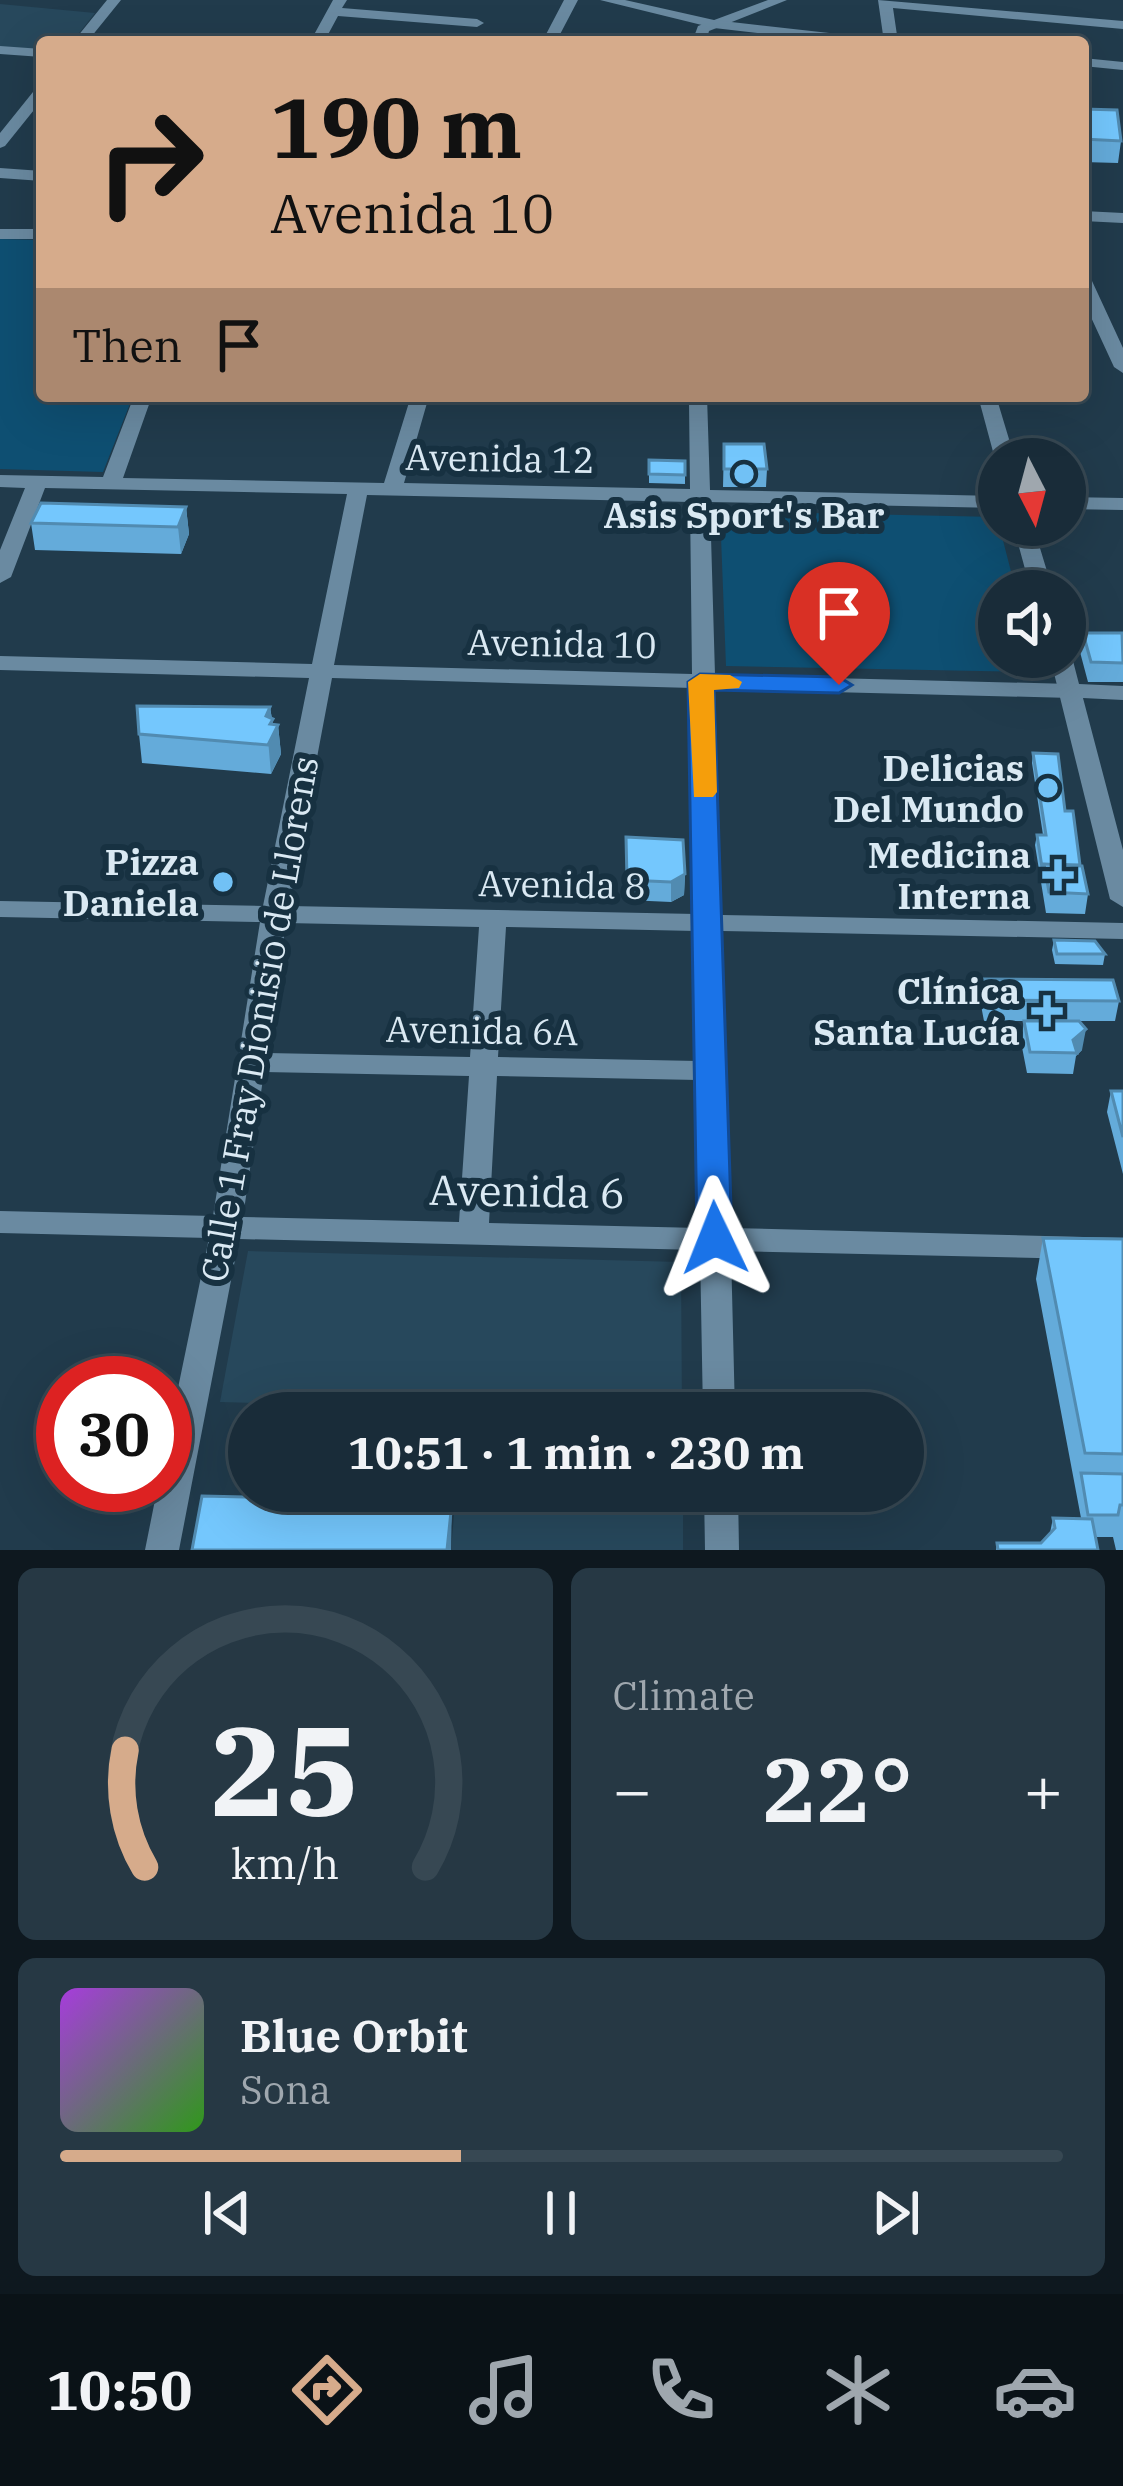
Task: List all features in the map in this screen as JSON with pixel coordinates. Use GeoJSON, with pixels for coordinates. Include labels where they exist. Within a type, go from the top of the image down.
{"type":"FeatureCollection","features":[{"type":"Feature","properties":{"kind":"street"},"geometry":{"type":"LineString","coordinates":[[85,36],[114,0]]}},
{"type":"Feature","properties":{"kind":"street"},"geometry":{"type":"LineString","coordinates":[[552,36],[571,0]]}},
{"type":"Feature","properties":{"kind":"street"},"geometry":{"type":"LineString","coordinates":[[607,0],[714,24],[821,36]]}},
{"type":"Feature","properties":{"kind":"street"},"geometry":{"type":"LineString","coordinates":[[699,36],[714,24],[780,0]]}},
{"type":"Feature","properties":{"kind":"street"},"geometry":{"type":"LineString","coordinates":[[890,36],[885,1],[1123,25]]}},
{"type":"Feature","properties":{"kind":"street"},"geometry":{"type":"LineString","coordinates":[[320,36],[338,6],[477,23]]}},
{"type":"Feature","properties":{"kind":"street"},"geometry":{"type":"LineString","coordinates":[[0,50],[36,53]]}},
{"type":"Feature","properties":{"kind":"street"},"geometry":{"type":"LineString","coordinates":[[1089,63],[1123,66]]}},
{"type":"Feature","properties":{"kind":"street"},"geometry":{"type":"LineString","coordinates":[[0,143],[35,108]]}},
{"type":"Feature","properties":{"kind":"street"},"geometry":{"type":"LineString","coordinates":[[0,173],[36,176]]}},
{"type":"Feature","properties":{"kind":"street"},"geometry":{"type":"LineString","coordinates":[[1089,216],[1123,218]]}},
{"type":"Feature","properties":{"kind":"street"},"geometry":{"type":"LineString","coordinates":[[0,233],[36,234]]}},
{"type":"Feature","properties":{"kind":"street"},"geometry":{"type":"LineString","coordinates":[[1089,294],[1123,367]]}},
{"type":"Feature","properties":{"kind":"street"},"geometry":{"type":"LineString","coordinates":[[111,482],[141,402]]}},
{"type":"Feature","properties":{"kind":"street"},"geometry":{"type":"LineString","coordinates":[[392,489],[418,402]]}},
{"type":"Feature","properties":{"kind":"street"},"geometry":{"type":"LineString","coordinates":[[698,402],[700,682],[719,1392]]}},
{"type":"Feature","properties":{"kind":"street"},"geometry":{"type":"LineString","coordinates":[[989,402],[999,438]]}},
{"type":"Feature","properties":{"kind":"street","name":"Avenida 12"},"geometry":{"type":"LineString","coordinates":[[0,481],[978,502]]}},
{"type":"Feature","properties":{"kind":"street"},"geometry":{"type":"LineString","coordinates":[[0,577],[37,482]]}},
{"type":"Feature","properties":{"kind":"street","name":"Calle 1 Fray Dionisio de Llorens"},"geometry":{"type":"LineString","coordinates":[[162,1550],[226,1227],[274,915],[358,488]]}},
{"type":"Feature","properties":{"kind":"street"},"geometry":{"type":"LineString","coordinates":[[1086,503],[1123,504]]}},
{"type":"Feature","properties":{"kind":"street","name":"Avenida 10"},"geometry":{"type":"LineString","coordinates":[[0,663],[1123,693]]}},
{"type":"Feature","properties":{"kind":"street"},"geometry":{"type":"LineString","coordinates":[[1067,678],[1123,899]]}},
{"type":"Feature","properties":{"kind":"street","name":"Avenida 8"},"geometry":{"type":"LineString","coordinates":[[0,909],[1123,931]]}},
{"type":"Feature","properties":{"kind":"street"},"geometry":{"type":"LineString","coordinates":[[473,1232],[493,919]]}},
{"type":"Feature","properties":{"kind":"street","name":"Avenida 6A"},"geometry":{"type":"LineString","coordinates":[[252,1062],[710,1071]]}},
{"type":"Feature","properties":{"kind":"street","name":"Avenida 6"},"geometry":{"type":"LineString","coordinates":[[0,1222],[1123,1250]]}},
{"type":"Feature","properties":{"kind":"street"},"geometry":{"type":"LineString","coordinates":[[721,1512],[722,1550]]}},
{"type":"Feature","properties":{"kind":"shaded area"},"geometry":{"type":"Polygon","coordinates":[[[0,4],[95,13],[77,36],[36,36],[36,50],[0,48],[0,4]]]}},
{"type":"Feature","properties":{"kind":"shaded area"},"geometry":{"type":"Polygon","coordinates":[[[0,239],[36,240],[36,402],[131,402],[103,472],[0,469],[0,239]]]}},
{"type":"Feature","properties":{"kind":"shaded area"},"geometry":{"type":"Polygon","coordinates":[[[720,511],[978,517],[978,546],[1004,546],[1011,570],[978,570],[978,671],[726,666],[720,511]]]}},
{"type":"Feature","properties":{"kind":"shaded area"},"geometry":{"type":"Polygon","coordinates":[[[248,1251],[681,1262],[682,1392],[228,1392],[228,1402],[220,1402],[248,1251]]]}},
{"type":"Feature","properties":{"kind":"shaded area"},"geometry":{"type":"Polygon","coordinates":[[[454,1512],[683,1512],[683,1550],[451,1550],[454,1512]]]}},
{"type":"Feature","properties":{"kind":"building"},"geometry":{"type":"Polygon","coordinates":[[[1089,109],[1117,110],[1121,141],[1089,139],[1089,109]]]}},
{"type":"Feature","properties":{"kind":"building"},"geometry":{"type":"Polygon","coordinates":[[[724,444],[764,444],[767,469],[724,469],[724,444]]]}},
{"type":"Feature","properties":{"kind":"building"},"geometry":{"type":"Polygon","coordinates":[[[649,460],[685,461],[685,475],[649,474],[649,460]]]}},
{"type":"Feature","properties":{"kind":"building"},"geometry":{"type":"Polygon","coordinates":[[[41,503],[186,507],[178,527],[31,523],[41,503]]]}},
{"type":"Feature","properties":{"kind":"building"},"geometry":{"type":"Polygon","coordinates":[[[1086,633],[1122,633],[1123,663],[1091,662],[1086,633]]]}},
{"type":"Feature","properties":{"kind":"building"},"geometry":{"type":"Polygon","coordinates":[[[137,706],[270,707],[266,716],[273,719],[270,724],[278,725],[268,745],[139,734],[137,706]]]}},
{"type":"Feature","properties":{"kind":"building"},"geometry":{"type":"Polygon","coordinates":[[[1033,753],[1058,754],[1065,811],[1073,811],[1080,865],[1044,864],[1043,874],[1037,835],[1046,835],[1033,753]]]}},
{"type":"Feature","properties":{"kind":"building"},"geometry":{"type":"Polygon","coordinates":[[[626,837],[683,840],[685,874],[671,882],[627,880],[626,837]]]}},
{"type":"Feature","properties":{"kind":"building","name":"Medicina Interna"},"geometry":{"type":"Polygon","coordinates":[[[1044,864],[1082,866],[1088,894],[1049,892],[1044,864]]]}},
{"type":"Feature","properties":{"kind":"building"},"geometry":{"type":"Polygon","coordinates":[[[1054,940],[1095,941],[1105,954],[1057,954],[1054,940]]]}},
{"type":"Feature","properties":{"kind":"building"},"geometry":{"type":"Polygon","coordinates":[[[983,979],[1113,980],[1119,1001],[987,1000],[983,979]]]}},
{"type":"Feature","properties":{"kind":"building"},"geometry":{"type":"Polygon","coordinates":[[[1024,1021],[1079,1021],[1086,1029],[1073,1040],[1077,1053],[1030,1052],[1024,1021]]]}},
{"type":"Feature","properties":{"kind":"building"},"geometry":{"type":"Polygon","coordinates":[[[1111,1091],[1123,1091],[1123,1137],[1111,1091]]]}},
{"type":"Feature","properties":{"kind":"building"},"geometry":{"type":"Polygon","coordinates":[[[1043,1238],[1123,1239],[1123,1454],[1085,1453],[1043,1238]]]}},
{"type":"Feature","properties":{"kind":"building"},"geometry":{"type":"Polygon","coordinates":[[[1081,1473],[1123,1474],[1123,1505],[1118,1515],[1088,1515],[1081,1473]]]}},
{"type":"Feature","properties":{"kind":"building"},"geometry":{"type":"Polygon","coordinates":[[[202,1496],[228,1497],[228,1512],[451,1512],[447,1550],[192,1550],[202,1496]]]}},
{"type":"Feature","properties":{"kind":"building"},"geometry":{"type":"Polygon","coordinates":[[[1053,1518],[1092,1519],[1098,1550],[998,1550],[997,1543],[1041,1543],[1055,1528],[1053,1518]]]}},
{"type":"Feature","properties":{"kind":"slow traffic"},"geometry":{"type":"LineString","coordinates":[[703,792],[700,682],[730,682]]}},
{"type":"Feature","properties":{"kind":"place","name":"Asis Sport's Bar"},"geometry":{"type":"Point","coordinates":[744,474]}},
{"type":"Feature","properties":{"kind":"place","name":"Delicias Del Mundo"},"geometry":{"type":"Point","coordinates":[1048,788]}},
{"type":"Feature","properties":{"kind":"place","name":"Medicina Interna"},"geometry":{"type":"Point","coordinates":[1058,875]}},
{"type":"Feature","properties":{"kind":"place","name":"Pizza Daniela"},"geometry":{"type":"Point","coordinates":[223,882]}},
{"type":"Feature","properties":{"kind":"place","name":"Clínica Santa Lucía"},"geometry":{"type":"Point","coordinates":[1047,1011]}},
{"type":"Feature","properties":{"kind":"route"},"geometry":{"type":"LineString","coordinates":[[715,1238],[700,682],[839,685]]}}]}
